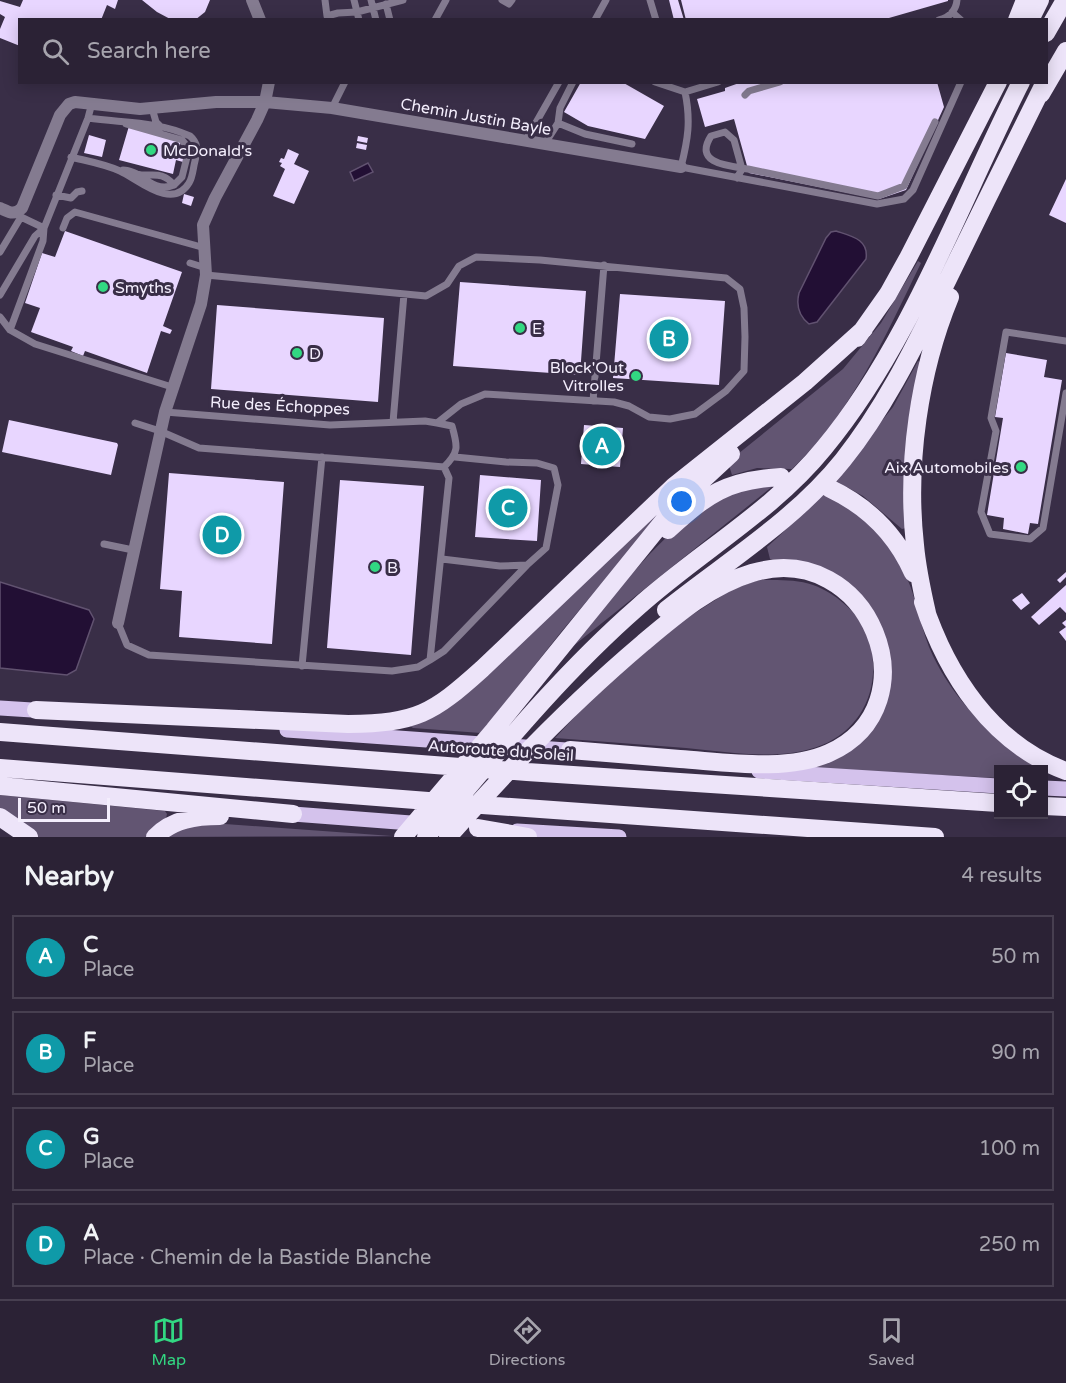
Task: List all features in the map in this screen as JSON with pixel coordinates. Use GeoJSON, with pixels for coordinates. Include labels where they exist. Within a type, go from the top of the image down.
{"type":"FeatureCollection","features":[{"type":"Feature","properties":{"kind":"highway"},"geometry":{"type":"LineString","coordinates":[[1018,18],[1025,0]]}},
{"type":"Feature","properties":{"kind":"highway"},"geometry":{"type":"LineString","coordinates":[[1031,18],[1040,0]]}},
{"type":"Feature","properties":{"kind":"highway"},"geometry":{"type":"LineString","coordinates":[[1048,31],[1065,0]]}},
{"type":"Feature","properties":{"kind":"highway"},"geometry":{"type":"LineString","coordinates":[[1048,77],[1066,40]]}},
{"type":"Feature","properties":{"kind":"highway"},"geometry":{"type":"LineString","coordinates":[[1048,82],[1066,51]]}},
{"type":"Feature","properties":{"kind":"highway"},"geometry":{"type":"LineString","coordinates":[[926,224],[988,84]]}},
{"type":"Feature","properties":{"kind":"highway"},"geometry":{"type":"LineString","coordinates":[[403,837],[494,730],[678,503],[716,467],[823,376],[864,329],[888,294],[926,224],[997,84]]}},
{"type":"Feature","properties":{"kind":"highway"},"geometry":{"type":"LineString","coordinates":[[426,837],[548,693],[603,638],[641,604],[791,483],[823,450],[854,411],[918,297],[1020,84]]}},
{"type":"Feature","properties":{"kind":"highway"},"geometry":{"type":"LineString","coordinates":[[448,837],[593,673],[637,634],[796,508],[843,459],[878,410],[912,350],[1044,84]]}},
{"type":"Feature","properties":{"kind":"highway"},"geometry":{"type":"LineString","coordinates":[[927,613],[918,569],[913,516],[914,455],[925,377],[945,311],[1026,121],[1047,84]]}},
{"type":"Feature","properties":{"kind":"highway"},"geometry":{"type":"LineString","coordinates":[[36,710],[348,724],[401,721],[429,712],[482,669],[674,486],[805,382],[864,329]]}},
{"type":"Feature","properties":{"kind":"highway"},"geometry":{"type":"LineString","coordinates":[[554,656],[652,546],[688,512],[714,492],[733,484],[781,477]]}},
{"type":"Feature","properties":{"kind":"highway"},"geometry":{"type":"LineString","coordinates":[[829,488],[866,510],[892,537],[906,557],[947,661],[979,708],[992,723],[1027,752],[1066,771]]}},
{"type":"Feature","properties":{"kind":"highway"},"geometry":{"type":"LineString","coordinates":[[540,734],[665,625],[725,584],[753,572],[789,568],[826,579],[859,603],[868,615],[880,648],[882,673],[880,690],[874,709],[859,733],[828,753],[777,764],[570,750]]}},
{"type":"Feature","properties":{"kind":"highway","name":"Autoroute du Soleil"},"geometry":{"type":"LineString","coordinates":[[0,732],[517,771],[994,803]]}},
{"type":"Feature","properties":{"kind":"highway"},"geometry":{"type":"LineString","coordinates":[[0,768],[935,837]]}},
{"type":"Feature","properties":{"kind":"highway"},"geometry":{"type":"LineString","coordinates":[[0,786],[293,814]]}},
{"type":"Feature","properties":{"kind":"highway"},"geometry":{"type":"LineString","coordinates":[[458,837],[488,791]]}},
{"type":"Feature","properties":{"kind":"highway"},"geometry":{"type":"LineString","coordinates":[[1048,806],[1066,807]]}},
{"type":"Feature","properties":{"kind":"highway"},"geometry":{"type":"LineString","coordinates":[[155,837],[172,824],[192,818],[211,816],[263,818],[293,814]]}},
{"type":"Feature","properties":{"kind":"highway"},"geometry":{"type":"LineString","coordinates":[[0,816],[28,837]]}},
{"type":"Feature","properties":{"kind":"highway"},"geometry":{"type":"LineString","coordinates":[[478,828],[528,837]]}},
{"type":"Feature","properties":{"kind":"main road"},"geometry":{"type":"LineString","coordinates":[[0,708],[570,750],[794,774],[994,786]]}},
{"type":"Feature","properties":{"kind":"main road"},"geometry":{"type":"LineString","coordinates":[[1048,788],[1066,789]]}},
{"type":"Feature","properties":{"kind":"main road"},"geometry":{"type":"LineString","coordinates":[[293,814],[619,837]]}},
{"type":"Feature","properties":{"kind":"street"},"geometry":{"type":"LineString","coordinates":[[252,0],[259,18]]}},
{"type":"Feature","properties":{"kind":"street"},"geometry":{"type":"LineString","coordinates":[[118,622],[160,431],[172,387],[201,304],[206,272],[203,225],[265,102],[269,84]]}},
{"type":"Feature","properties":{"kind":"street","name":"Chemin Justin Bayle"},"geometry":{"type":"LineString","coordinates":[[19,215],[64,109],[75,102],[140,109],[216,102],[265,102],[332,108],[681,167]]}},
{"type":"Feature","properties":{"kind":"street"},"geometry":{"type":"LineString","coordinates":[[0,208],[19,215]]}},
{"type":"Feature","properties":{"kind":"lane"},"geometry":{"type":"LineString","coordinates":[[325,0],[328,18],[338,13],[358,16],[372,4],[403,0]]}},
{"type":"Feature","properties":{"kind":"lane"},"geometry":{"type":"LineString","coordinates":[[354,0],[358,16]]}},
{"type":"Feature","properties":{"kind":"lane"},"geometry":{"type":"LineString","coordinates":[[436,18],[446,0]]}},
{"type":"Feature","properties":{"kind":"lane"},"geometry":{"type":"LineString","coordinates":[[502,0],[509,4],[512,0]]}},
{"type":"Feature","properties":{"kind":"lane"},"geometry":{"type":"LineString","coordinates":[[596,18],[606,0]]}},
{"type":"Feature","properties":{"kind":"lane"},"geometry":{"type":"LineString","coordinates":[[650,0],[655,18]]}},
{"type":"Feature","properties":{"kind":"lane"},"geometry":{"type":"LineString","coordinates":[[945,18],[964,0]]}},
{"type":"Feature","properties":{"kind":"lane"},"geometry":{"type":"LineString","coordinates":[[386,4],[390,18]]}},
{"type":"Feature","properties":{"kind":"lane"},"geometry":{"type":"LineString","coordinates":[[332,108],[342,84]]}},
{"type":"Feature","properties":{"kind":"lane"},"geometry":{"type":"LineString","coordinates":[[525,142],[558,84]]}},
{"type":"Feature","properties":{"kind":"lane"},"geometry":{"type":"LineString","coordinates":[[544,145],[558,123],[560,108],[572,84]]}},
{"type":"Feature","properties":{"kind":"lane"},"geometry":{"type":"LineString","coordinates":[[661,84],[685,92],[711,84]]}},
{"type":"Feature","properties":{"kind":"lane"},"geometry":{"type":"LineString","coordinates":[[677,84],[685,92],[688,109],[689,135],[681,167],[877,204],[904,198],[913,190],[933,139],[960,84]]}},
{"type":"Feature","properties":{"kind":"lane"},"geometry":{"type":"LineString","coordinates":[[745,95],[748,91],[773,84]]}},
{"type":"Feature","properties":{"kind":"lane"},"geometry":{"type":"LineString","coordinates":[[10,330],[43,241],[44,228],[56,195],[88,118],[98,104],[111,121]]}},
{"type":"Feature","properties":{"kind":"lane"},"geometry":{"type":"LineString","coordinates":[[152,108],[156,122],[162,127]]}},
{"type":"Feature","properties":{"kind":"lane"},"geometry":{"type":"LineString","coordinates":[[88,118],[125,123],[182,140],[189,149],[182,177],[174,185],[166,178],[153,174],[139,175],[125,169],[117,170]]}},
{"type":"Feature","properties":{"kind":"lane"},"geometry":{"type":"LineString","coordinates":[[71,157],[117,170],[157,192],[174,193],[188,185],[197,155],[195,140],[182,132],[142,122],[125,123]]}},
{"type":"Feature","properties":{"kind":"lane"},"geometry":{"type":"LineString","coordinates":[[737,178],[742,169],[735,140],[725,132],[711,135],[705,149],[707,156],[720,164],[734,167],[748,169],[878,196],[904,186],[935,122]]}},
{"type":"Feature","properties":{"kind":"lane"},"geometry":{"type":"LineString","coordinates":[[558,123],[585,134],[632,144]]}},
{"type":"Feature","properties":{"kind":"lane"},"geometry":{"type":"LineString","coordinates":[[773,184],[783,180]]}},
{"type":"Feature","properties":{"kind":"lane"},"geometry":{"type":"LineString","coordinates":[[56,195],[71,198],[77,192],[82,191]]}},
{"type":"Feature","properties":{"kind":"lane"},"geometry":{"type":"LineString","coordinates":[[63,228],[67,218],[75,213],[205,248]]}},
{"type":"Feature","properties":{"kind":"lane"},"geometry":{"type":"LineString","coordinates":[[0,252],[19,215],[44,228]]}},
{"type":"Feature","properties":{"kind":"lane"},"geometry":{"type":"LineString","coordinates":[[0,295],[35,236],[44,228]]}},
{"type":"Feature","properties":{"kind":"lane"},"geometry":{"type":"LineString","coordinates":[[190,263],[206,272],[426,296],[447,284],[459,266],[476,257],[604,265],[726,278],[740,289],[744,308],[744,371],[726,392],[695,414],[670,419],[648,417],[629,406],[614,402],[485,394],[461,404],[437,423]]}},
{"type":"Feature","properties":{"kind":"lane"},"geometry":{"type":"LineString","coordinates":[[593,400],[604,265]]}},
{"type":"Feature","properties":{"kind":"lane"},"geometry":{"type":"LineString","coordinates":[[393,422],[404,294]]}},
{"type":"Feature","properties":{"kind":"lane"},"geometry":{"type":"LineString","coordinates":[[0,317],[10,330],[35,344],[172,387]]}},
{"type":"Feature","properties":{"kind":"lane"},"geometry":{"type":"LineString","coordinates":[[1066,341],[1006,332],[991,418],[996,431],[981,512],[990,534],[1030,539],[1043,528],[1066,393]]}},
{"type":"Feature","properties":{"kind":"lane","name":"Rue des Échoppes"},"geometry":{"type":"LineString","coordinates":[[165,412],[330,424],[425,421],[437,423]]}},
{"type":"Feature","properties":{"kind":"lane"},"geometry":{"type":"LineString","coordinates":[[135,423],[199,448],[444,468]]}},
{"type":"Feature","properties":{"kind":"lane"},"geometry":{"type":"LineString","coordinates":[[437,423],[452,426],[456,440],[454,457],[444,468]]}},
{"type":"Feature","properties":{"kind":"lane"},"geometry":{"type":"LineString","coordinates":[[302,666],[322,457]]}},
{"type":"Feature","properties":{"kind":"lane"},"geometry":{"type":"LineString","coordinates":[[118,622],[127,645],[149,655],[392,672],[418,667],[444,651],[526,565],[546,548],[558,485],[554,468],[537,463],[454,457]]}},
{"type":"Feature","properties":{"kind":"lane"},"geometry":{"type":"LineString","coordinates":[[430,660],[449,478],[444,468]]}},
{"type":"Feature","properties":{"kind":"lane"},"geometry":{"type":"LineString","coordinates":[[104,544],[133,550]]}},
{"type":"Feature","properties":{"kind":"lane"},"geometry":{"type":"LineString","coordinates":[[442,559],[500,566],[526,565]]}},
{"type":"Feature","properties":{"kind":"shaded area"},"geometry":{"type":"Polygon","coordinates":[[[368,163],[373,172],[354,181],[350,172],[368,163]]]}},
{"type":"Feature","properties":{"kind":"shaded area"},"geometry":{"type":"Polygon","coordinates":[[[836,231],[858,239],[865,247],[866,259],[817,322],[809,324],[799,310],[799,293],[826,238],[831,232],[836,231]]]}},
{"type":"Feature","properties":{"kind":"shaded area"},"geometry":{"type":"Polygon","coordinates":[[[918,261],[921,263],[866,372],[833,423],[813,447],[792,469],[757,468],[732,475],[728,462],[843,369],[881,323],[918,261]]]}},
{"type":"Feature","properties":{"kind":"shaded area"},"geometry":{"type":"Polygon","coordinates":[[[918,361],[923,363],[906,528],[902,529],[863,496],[834,480],[893,407],[918,361]]]}},
{"type":"Feature","properties":{"kind":"shaded area"},"geometry":{"type":"Polygon","coordinates":[[[686,482],[561,632],[481,733],[410,726],[686,482]]]}},
{"type":"Feature","properties":{"kind":"shaded area"},"geometry":{"type":"Polygon","coordinates":[[[773,486],[572,647],[638,567],[676,528],[696,512],[729,493],[773,486]]]}},
{"type":"Feature","properties":{"kind":"shaded area"},"geometry":{"type":"Polygon","coordinates":[[[823,493],[850,509],[873,527],[900,563],[914,597],[933,656],[952,688],[989,731],[1034,765],[994,765],[994,778],[807,768],[837,758],[859,742],[889,685],[890,662],[878,620],[868,603],[856,590],[842,579],[826,571],[790,561],[770,559],[767,547],[823,493]]]}},
{"type":"Feature","properties":{"kind":"shaded area"},"geometry":{"type":"Polygon","coordinates":[[[759,580],[786,580],[821,588],[851,610],[867,632],[873,663],[871,689],[861,712],[845,731],[822,745],[806,750],[772,754],[555,738],[597,693],[684,620],[731,590],[759,580]]]}},
{"type":"Feature","properties":{"kind":"shaded area"},"geometry":{"type":"Polygon","coordinates":[[[0,582],[89,610],[94,619],[76,670],[67,675],[0,668],[0,582]]]}},
{"type":"Feature","properties":{"kind":"shaded area"},"geometry":{"type":"Polygon","coordinates":[[[0,795],[165,811],[167,814],[166,818],[146,837],[35,837],[0,812],[0,795]]]}},
{"type":"Feature","properties":{"kind":"shaded area"},"geometry":{"type":"Polygon","coordinates":[[[211,823],[392,836],[165,837],[187,827],[211,823]]]}},
{"type":"Feature","properties":{"kind":"building"},"geometry":{"type":"Polygon","coordinates":[[[23,0],[118,0],[115,9],[107,5],[102,18],[18,18],[18,45],[0,38],[0,29],[5,17],[0,14],[0,1],[20,7],[23,0]]]}},
{"type":"Feature","properties":{"kind":"building"},"geometry":{"type":"Polygon","coordinates":[[[142,0],[210,0],[205,12],[198,18],[168,18],[142,0]]]}},
{"type":"Feature","properties":{"kind":"building"},"geometry":{"type":"Polygon","coordinates":[[[669,0],[678,0],[683,18],[674,18],[669,0]]]}},
{"type":"Feature","properties":{"kind":"building"},"geometry":{"type":"Polygon","coordinates":[[[681,0],[948,0],[889,18],[686,18],[681,0]]]}},
{"type":"Feature","properties":{"kind":"building"},"geometry":{"type":"Polygon","coordinates":[[[580,84],[626,84],[664,106],[645,139],[588,126],[564,112],[580,84]]]}},
{"type":"Feature","properties":{"kind":"building"},"geometry":{"type":"Polygon","coordinates":[[[736,84],[938,84],[944,107],[906,190],[879,199],[749,173],[734,119],[705,127],[697,99],[725,91],[725,88],[736,84]]]}},
{"type":"Feature","properties":{"kind":"building","name":"McDonald's"},"geometry":{"type":"Polygon","coordinates":[[[129,126],[181,140],[178,156],[184,157],[183,162],[176,160],[173,174],[119,160],[129,126]]]}},
{"type":"Feature","properties":{"kind":"building"},"geometry":{"type":"Polygon","coordinates":[[[89,135],[106,140],[102,157],[84,153],[89,135]]]}},
{"type":"Feature","properties":{"kind":"building"},"geometry":{"type":"Polygon","coordinates":[[[358,136],[368,138],[367,143],[357,141],[358,136]]]}},
{"type":"Feature","properties":{"kind":"building"},"geometry":{"type":"Polygon","coordinates":[[[357,143],[367,145],[366,150],[356,148],[357,143]]]}},
{"type":"Feature","properties":{"kind":"building"},"geometry":{"type":"Polygon","coordinates":[[[288,149],[299,154],[294,164],[309,171],[294,204],[273,196],[285,169],[280,166],[282,163],[279,162],[281,158],[284,159],[288,149]]]}},
{"type":"Feature","properties":{"kind":"building"},"geometry":{"type":"Polygon","coordinates":[[[1066,179],[1066,223],[1049,215],[1066,179]]]}},
{"type":"Feature","properties":{"kind":"building"},"geometry":{"type":"Polygon","coordinates":[[[184,194],[194,197],[191,206],[182,203],[184,194]]]}},
{"type":"Feature","properties":{"kind":"building","name":"Smyths"},"geometry":{"type":"Polygon","coordinates":[[[65,231],[182,272],[163,326],[172,330],[170,334],[161,331],[147,373],[85,351],[83,356],[71,351],[73,347],[31,332],[40,308],[25,303],[42,253],[55,257],[65,231]]]}},
{"type":"Feature","properties":{"kind":"building","name":"E"},"geometry":{"type":"Polygon","coordinates":[[[460,282],[586,291],[580,375],[453,366],[460,282]]]}},
{"type":"Feature","properties":{"kind":"building"},"geometry":{"type":"Polygon","coordinates":[[[620,294],[725,301],[719,385],[613,378],[620,294]]]}},
{"type":"Feature","properties":{"kind":"building","name":"D"},"geometry":{"type":"Polygon","coordinates":[[[217,305],[384,318],[378,402],[211,389],[217,305]]]}},
{"type":"Feature","properties":{"kind":"building","name":"Aix Automobiles"},"geometry":{"type":"Polygon","coordinates":[[[1006,353],[1047,360],[1044,377],[1062,380],[1038,524],[1030,523],[1028,534],[1003,529],[1004,518],[987,515],[1003,418],[995,417],[1006,353]]]}},
{"type":"Feature","properties":{"kind":"building"},"geometry":{"type":"Polygon","coordinates":[[[9,420],[117,443],[111,475],[2,452],[9,420]]]}},
{"type":"Feature","properties":{"kind":"building"},"geometry":{"type":"Polygon","coordinates":[[[584,425],[623,428],[620,467],[581,464],[584,425]]]}},
{"type":"Feature","properties":{"kind":"building"},"geometry":{"type":"Polygon","coordinates":[[[169,473],[284,482],[272,644],[179,637],[182,591],[160,589],[169,473]]]}},
{"type":"Feature","properties":{"kind":"building"},"geometry":{"type":"Polygon","coordinates":[[[480,475],[541,480],[537,541],[475,537],[480,475]]]}},
{"type":"Feature","properties":{"kind":"building","name":"B"},"geometry":{"type":"Polygon","coordinates":[[[340,480],[424,486],[411,655],[327,648],[340,480]]]}},
{"type":"Feature","properties":{"kind":"building"},"geometry":{"type":"Polygon","coordinates":[[[1066,572],[1066,577],[1060,583],[1057,580],[1066,572]]]}},
{"type":"Feature","properties":{"kind":"building"},"geometry":{"type":"Polygon","coordinates":[[[1066,585],[1066,613],[1060,607],[1039,625],[1031,617],[1066,585]]]}},
{"type":"Feature","properties":{"kind":"building"},"geometry":{"type":"Polygon","coordinates":[[[1022,593],[1030,603],[1021,610],[1012,600],[1022,593]]]}},
{"type":"Feature","properties":{"kind":"building"},"geometry":{"type":"Polygon","coordinates":[[[1066,627],[1066,641],[1059,632],[1066,627]]]}},
{"type":"Feature","properties":{"kind":"place","name":"McDonald's"},"geometry":{"type":"Point","coordinates":[151,150]}},
{"type":"Feature","properties":{"kind":"place","name":"Smyths"},"geometry":{"type":"Point","coordinates":[103,287]}},
{"type":"Feature","properties":{"kind":"place","name":"E"},"geometry":{"type":"Point","coordinates":[520,328]}},
{"type":"Feature","properties":{"kind":"place","name":"F"},"geometry":{"type":"Point","coordinates":[669,339]}},
{"type":"Feature","properties":{"kind":"place","name":"D"},"geometry":{"type":"Point","coordinates":[297,353]}},
{"type":"Feature","properties":{"kind":"place","name":"Block'Out Vitrolles"},"geometry":{"type":"Point","coordinates":[636,376]}},
{"type":"Feature","properties":{"kind":"place","name":"C"},"geometry":{"type":"Point","coordinates":[602,446]}},
{"type":"Feature","properties":{"kind":"place","name":"Aix Automobiles"},"geometry":{"type":"Point","coordinates":[1021,467]}},
{"type":"Feature","properties":{"kind":"place","name":"G"},"geometry":{"type":"Point","coordinates":[508,508]}},
{"type":"Feature","properties":{"kind":"place","name":"A"},"geometry":{"type":"Point","coordinates":[222,535]}},
{"type":"Feature","properties":{"kind":"place","name":"B"},"geometry":{"type":"Point","coordinates":[375,567]}}]}
